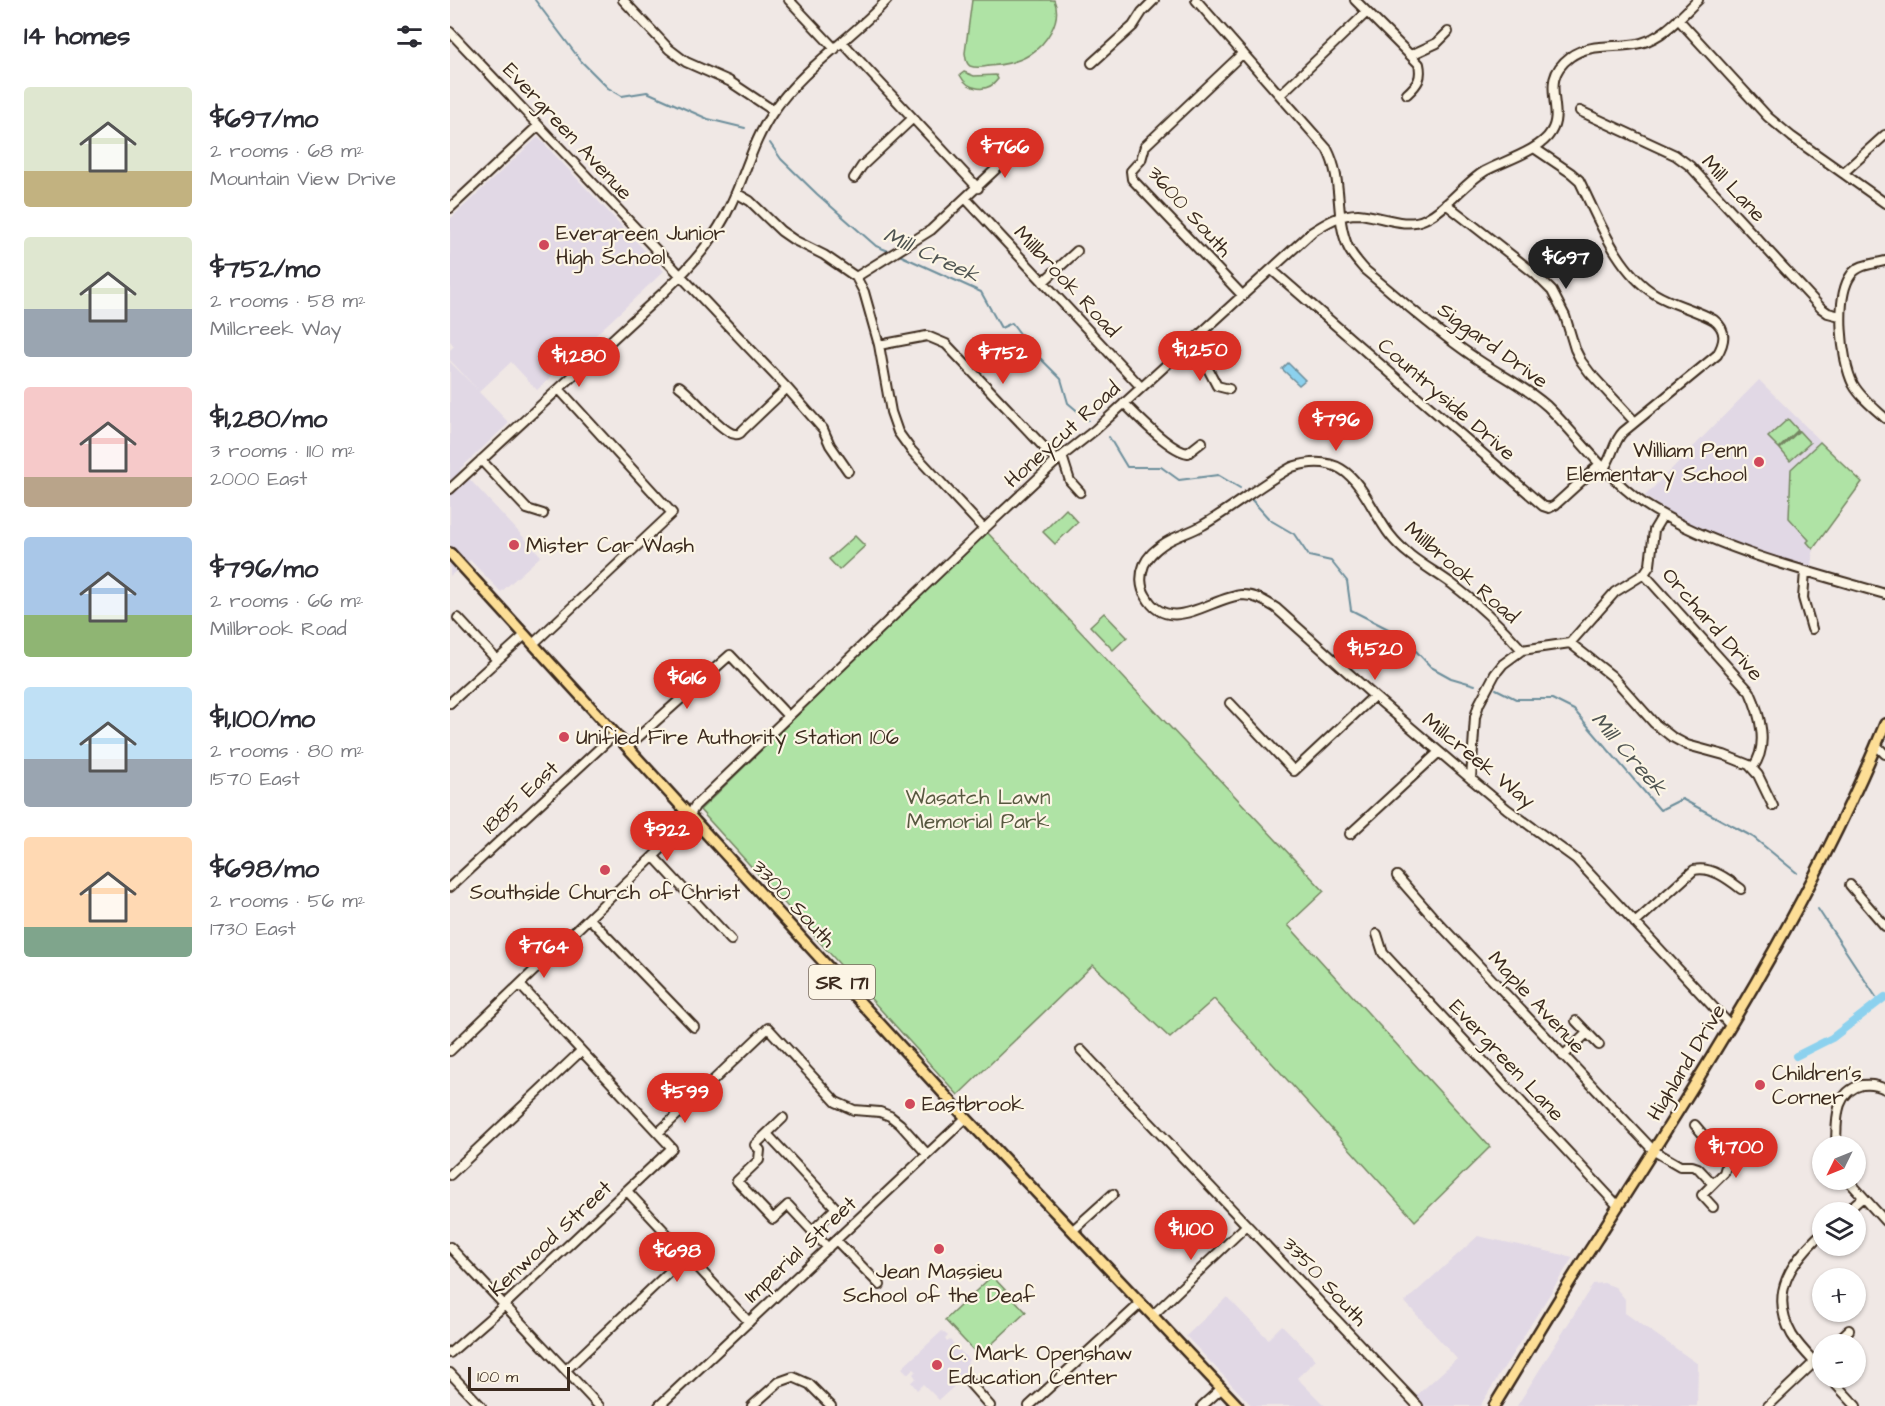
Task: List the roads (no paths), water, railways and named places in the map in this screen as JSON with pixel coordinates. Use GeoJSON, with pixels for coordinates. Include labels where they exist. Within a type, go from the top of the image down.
{"type":"FeatureCollection","features":[{"type":"Feature","properties":{"kind":"main road","name":"3300 South"},"geometry":{"type":"LineString","coordinates":[[450,553],[966,1118],[1238,1406]]}},
{"type":"Feature","properties":{"kind":"main road","name":"Highland Drive"},"geometry":{"type":"LineString","coordinates":[[1494,1406],[1730,1025],[1810,887],[1881,740],[1885,724]]}},
{"type":"Feature","properties":{"kind":"street"},"geometry":{"type":"LineString","coordinates":[[623,0],[669,49],[686,62],[729,81],[774,111]]}},
{"type":"Feature","properties":{"kind":"street"},"geometry":{"type":"LineString","coordinates":[[789,0],[835,49]]}},
{"type":"Feature","properties":{"kind":"street"},"geometry":{"type":"LineString","coordinates":[[450,489],[680,276],[703,251],[715,234],[736,193],[756,141],[774,111],[796,84],[887,0]]}},
{"type":"Feature","properties":{"kind":"street"},"geometry":{"type":"LineString","coordinates":[[1092,63],[1127,32],[1154,0]]}},
{"type":"Feature","properties":{"kind":"street","name":"Siggard Drive"},"geometry":{"type":"LineString","coordinates":[[1196,0],[1317,136],[1330,155],[1338,177],[1341,216],[1348,247],[1365,270],[1470,355],[1533,395],[1624,489],[1644,504],[1663,515],[1758,557],[1885,593]]}},
{"type":"Feature","properties":{"kind":"street"},"geometry":{"type":"LineString","coordinates":[[1355,0],[1419,64],[1421,73],[1416,86],[1407,94]]}},
{"type":"Feature","properties":{"kind":"street","name":"Honeycut Road"},"geometry":{"type":"LineString","coordinates":[[450,1051],[683,828],[695,806],[984,529],[1312,232],[1341,216],[1358,214],[1415,222],[1426,219],[1479,175],[1534,148],[1545,140],[1554,127],[1553,82],[1559,69],[1569,58],[1588,49],[1647,41],[1661,34],[1698,0]]}},
{"type":"Feature","properties":{"kind":"street"},"geometry":{"type":"LineString","coordinates":[[1280,95],[1367,12]]}},
{"type":"Feature","properties":{"kind":"street"},"geometry":{"type":"LineString","coordinates":[[1678,19],[1768,117],[1885,203]]}},
{"type":"Feature","properties":{"kind":"street","name":"Evergreen Avenue"},"geometry":{"type":"LineString","coordinates":[[450,32],[787,388],[823,429],[830,445],[848,471]]}},
{"type":"Feature","properties":{"kind":"street"},"geometry":{"type":"LineString","coordinates":[[1411,55],[1437,43],[1448,32]]}},
{"type":"Feature","properties":{"kind":"street"},"geometry":{"type":"LineString","coordinates":[[843,43],[978,188]]}},
{"type":"Feature","properties":{"kind":"street","name":"3600 South"},"geometry":{"type":"LineString","coordinates":[[1243,53],[1145,146],[1141,160],[1131,171],[1132,179],[1243,296]]}},
{"type":"Feature","properties":{"kind":"street","name":"Mill Lane"},"geometry":{"type":"LineString","coordinates":[[1580,111],[1683,160],[1821,308],[1828,313],[1840,316]]}},
{"type":"Feature","properties":{"kind":"street"},"geometry":{"type":"LineString","coordinates":[[854,178],[862,166],[913,118]]}},
{"type":"Feature","properties":{"kind":"street"},"geometry":{"type":"LineString","coordinates":[[450,208],[538,126]]}},
{"type":"Feature","properties":{"kind":"street"},"geometry":{"type":"LineString","coordinates":[[1843,173],[1885,135]]}},
{"type":"Feature","properties":{"kind":"street"},"geometry":{"type":"LineString","coordinates":[[856,277],[931,230],[1027,140]]}},
{"type":"Feature","properties":{"kind":"street"},"geometry":{"type":"LineString","coordinates":[[1534,148],[1579,180],[1622,263],[1636,279],[1656,295],[1714,320],[1723,332],[1724,340],[1717,355],[1618,437],[1610,459],[1602,466]]}},
{"type":"Feature","properties":{"kind":"street"},"geometry":{"type":"LineString","coordinates":[[736,193],[750,201],[788,236],[824,255],[856,277],[864,292],[879,345],[891,412],[898,432],[911,450],[984,529]]}},
{"type":"Feature","properties":{"kind":"street","name":"Millbrook Road"},"geometry":{"type":"LineString","coordinates":[[966,199],[1142,387]]}},
{"type":"Feature","properties":{"kind":"street"},"geometry":{"type":"LineString","coordinates":[[1446,204],[1548,287],[1563,310],[1581,361],[1635,422]]}},
{"type":"Feature","properties":{"kind":"street"},"geometry":{"type":"LineString","coordinates":[[1043,282],[1077,250]]}},
{"type":"Feature","properties":{"kind":"street"},"geometry":{"type":"LineString","coordinates":[[1885,261],[1862,266],[1851,274],[1840,316],[1853,383],[1859,393],[1885,418]]}},
{"type":"Feature","properties":{"kind":"street","name":"Countryside Drive"},"geometry":{"type":"LineString","coordinates":[[1272,270],[1542,506],[1549,508],[1555,505],[1602,466]]}},
{"type":"Feature","properties":{"kind":"street"},"geometry":{"type":"LineString","coordinates":[[879,345],[927,336],[946,344],[1059,459],[1070,481],[1080,492]]}},
{"type":"Feature","properties":{"kind":"street"},"geometry":{"type":"LineString","coordinates":[[1187,345],[1206,365],[1217,386],[1229,389]]}},
{"type":"Feature","properties":{"kind":"street"},"geometry":{"type":"LineString","coordinates":[[679,386],[720,426],[734,434],[740,434],[787,388]]}},
{"type":"Feature","properties":{"kind":"street"},"geometry":{"type":"LineString","coordinates":[[533,644],[672,513],[559,389]]}},
{"type":"Feature","properties":{"kind":"street"},"geometry":{"type":"LineString","coordinates":[[1124,403],[1150,428],[1181,452],[1188,453],[1202,442]]}},
{"type":"Feature","properties":{"kind":"street"},"geometry":{"type":"LineString","coordinates":[[481,460],[527,509],[543,514]]}},
{"type":"Feature","properties":{"kind":"street","name":"Millbrook Road"},"geometry":{"type":"LineString","coordinates":[[1144,593],[1140,579],[1152,552],[1165,543],[1203,526],[1292,467],[1307,463],[1329,463],[1346,472],[1356,482],[1390,536],[1402,549],[1470,597],[1522,650]]}},
{"type":"Feature","properties":{"kind":"street"},"geometry":{"type":"LineString","coordinates":[[1471,779],[1475,717],[1479,704],[1495,674],[1503,664],[1522,650],[1570,642],[1615,592],[1644,574],[1650,565],[1654,530],[1663,515]]}},
{"type":"Feature","properties":{"kind":"street"},"geometry":{"type":"LineString","coordinates":[[1805,571],[1803,598],[1812,629]]}},
{"type":"Feature","properties":{"kind":"street","name":"Orchard Drive"},"geometry":{"type":"LineString","coordinates":[[1644,574],[1750,692],[1756,705],[1762,748],[1759,760],[1753,767]]}},
{"type":"Feature","properties":{"kind":"street","name":"Millcreek Way"},"geometry":{"type":"LineString","coordinates":[[1144,593],[1155,607],[1171,614],[1195,611],[1235,596],[1260,598],[1276,608],[1471,779],[1507,809],[1576,859],[1730,1025]]}},
{"type":"Feature","properties":{"kind":"street"},"geometry":{"type":"LineString","coordinates":[[458,618],[497,660]]}},
{"type":"Feature","properties":{"kind":"street"},"geometry":{"type":"LineString","coordinates":[[450,703],[525,635]]}},
{"type":"Feature","properties":{"kind":"street"},"geometry":{"type":"LineString","coordinates":[[1570,642],[1612,676],[1654,723],[1672,737],[1687,745],[1724,755],[1753,767],[1773,806]]}},
{"type":"Feature","properties":{"kind":"street"},"geometry":{"type":"LineString","coordinates":[[627,747],[730,655],[788,716]]}},
{"type":"Feature","properties":{"kind":"street"},"geometry":{"type":"LineString","coordinates":[[1230,703],[1294,771],[1374,696]]}},
{"type":"Feature","properties":{"kind":"street","name":"1885 East"},"geometry":{"type":"LineString","coordinates":[[450,887],[615,734]]}},
{"type":"Feature","properties":{"kind":"street"},"geometry":{"type":"LineString","coordinates":[[1881,740],[1885,754]]}},
{"type":"Feature","properties":{"kind":"street"},"geometry":{"type":"LineString","coordinates":[[1350,834],[1439,752]]}},
{"type":"Feature","properties":{"kind":"street"},"geometry":{"type":"LineString","coordinates":[[654,856],[731,940]]}},
{"type":"Feature","properties":{"kind":"street"},"geometry":{"type":"LineString","coordinates":[[1635,923],[1694,870],[1708,870],[1741,889]]}},
{"type":"Feature","properties":{"kind":"street","name":"Maple Avenue"},"geometry":{"type":"LineString","coordinates":[[1397,876],[1653,1151],[1680,1166],[1696,1167],[1713,1184]]}},
{"type":"Feature","properties":{"kind":"street"},"geometry":{"type":"LineString","coordinates":[[1850,885],[1885,926]]}},
{"type":"Feature","properties":{"kind":"street"},"geometry":{"type":"LineString","coordinates":[[589,918],[693,1027]]}},
{"type":"Feature","properties":{"kind":"street","name":"Evergreen Lane"},"geometry":{"type":"LineString","coordinates":[[1377,934],[1383,953],[1618,1206]]}},
{"type":"Feature","properties":{"kind":"street"},"geometry":{"type":"LineString","coordinates":[[520,985],[658,1133],[768,1028],[837,1102],[854,1110],[880,1112],[890,1116],[927,1154]]}},
{"type":"Feature","properties":{"kind":"street"},"geometry":{"type":"LineString","coordinates":[[1576,1021],[1599,1046]]}},
{"type":"Feature","properties":{"kind":"street"},"geometry":{"type":"LineString","coordinates":[[1563,1056],[1587,1033]]}},
{"type":"Feature","properties":{"kind":"street","name":"3350 South"},"geometry":{"type":"LineString","coordinates":[[1082,1050],[1418,1406]]}},
{"type":"Feature","properties":{"kind":"street"},"geometry":{"type":"LineString","coordinates":[[450,1175],[581,1051]]}},
{"type":"Feature","properties":{"kind":"street"},"geometry":{"type":"LineString","coordinates":[[1837,1136],[1840,1102],[1851,1089],[1868,1084],[1885,1089]]}},
{"type":"Feature","properties":{"kind":"street"},"geometry":{"type":"LineString","coordinates":[[783,1118],[755,1145],[760,1150],[759,1160],[737,1181],[772,1219],[788,1205],[828,1248]]}},
{"type":"Feature","properties":{"kind":"street","name":"Imperial Street"},"geometry":{"type":"LineString","coordinates":[[659,1406],[966,1118]]}},
{"type":"Feature","properties":{"kind":"street"},"geometry":{"type":"LineString","coordinates":[[1695,1125],[1727,1163],[1726,1171],[1702,1195],[1713,1206]]}},
{"type":"Feature","properties":{"kind":"street","name":"Kenwood Street"},"geometry":{"type":"LineString","coordinates":[[450,1353],[672,1148],[658,1133]]}},
{"type":"Feature","properties":{"kind":"street"},"geometry":{"type":"LineString","coordinates":[[767,1134],[836,1208],[812,1231]]}},
{"type":"Feature","properties":{"kind":"street"},"geometry":{"type":"LineString","coordinates":[[1857,1190],[1885,1221]]}},
{"type":"Feature","properties":{"kind":"street"},"geometry":{"type":"LineString","coordinates":[[627,1191],[749,1322]]}},
{"type":"Feature","properties":{"kind":"street"},"geometry":{"type":"LineString","coordinates":[[1073,1230],[1113,1194]]}},
{"type":"Feature","properties":{"kind":"street"},"geometry":{"type":"LineString","coordinates":[[1857,1202],[1863,1197]]}},
{"type":"Feature","properties":{"kind":"street"},"geometry":{"type":"LineString","coordinates":[[1153,1315],[1247,1225]]}},
{"type":"Feature","properties":{"kind":"street"},"geometry":{"type":"LineString","coordinates":[[836,1240],[880,1285]]}},
{"type":"Feature","properties":{"kind":"street"},"geometry":{"type":"LineString","coordinates":[[1812,1243],[1794,1262],[1786,1279],[1783,1298],[1785,1317],[1791,1334],[1812,1358]]}},
{"type":"Feature","properties":{"kind":"street"},"geometry":{"type":"LineString","coordinates":[[450,1247],[599,1406]]}},
{"type":"Feature","properties":{"kind":"street"},"geometry":{"type":"LineString","coordinates":[[566,1370],[687,1255]]}},
{"type":"Feature","properties":{"kind":"street"},"geometry":{"type":"LineString","coordinates":[[1029,1406],[1141,1303]]}},
{"type":"Feature","properties":{"kind":"street"},"geometry":{"type":"LineString","coordinates":[[1845,1334],[1849,1330]]}},
{"type":"Feature","properties":{"kind":"street"},"geometry":{"type":"LineString","coordinates":[[1768,1406],[1812,1365]]}},
{"type":"Feature","properties":{"kind":"street"},"geometry":{"type":"LineString","coordinates":[[450,1373],[481,1406]]}},
{"type":"Feature","properties":{"kind":"street"},"geometry":{"type":"LineString","coordinates":[[752,1406],[779,1382],[794,1377],[809,1384],[831,1406]]}},
{"type":"Feature","properties":{"kind":"street"},"geometry":{"type":"LineString","coordinates":[[967,1380],[990,1406]]}},
{"type":"Feature","properties":{"kind":"street"},"geometry":{"type":"LineString","coordinates":[[1202,1406],[1222,1388]]}},
{"type":"Feature","properties":{"kind":"street"},"geometry":{"type":"LineString","coordinates":[[1839,1388],[1856,1406]]}},
{"type":"Feature","properties":{"kind":"water"},"geometry":{"type":"Polygon","coordinates":[[[1288,363],[1305,380],[1299,385],[1282,369],[1288,363]]]}},
{"type":"Feature","properties":{"kind":"waterway","name":"Mill Creek"},"geometry":{"type":"LineString","coordinates":[[535,0],[581,61],[608,88],[622,96],[647,92],[708,119],[745,128]]}},
{"type":"Feature","properties":{"kind":"waterway","name":"Mill Creek"},"geometry":{"type":"LineString","coordinates":[[770,143],[781,159],[817,194],[876,246],[891,252]]}},
{"type":"Feature","properties":{"kind":"waterway","name":"Mill Creek"},"geometry":{"type":"LineString","coordinates":[[897,254],[981,292],[1001,328],[1012,323],[1033,351],[1061,379],[1068,403],[1088,420]]}},
{"type":"Feature","properties":{"kind":"waterway","name":"Mill Creek"},"geometry":{"type":"LineString","coordinates":[[1109,437],[1127,467],[1161,467],[1179,480],[1218,475],[1240,488]]}},
{"type":"Feature","properties":{"kind":"waterway","name":"Mill Creek"},"geometry":{"type":"LineString","coordinates":[[1251,499],[1270,520],[1294,534],[1309,556],[1331,561],[1347,581],[1351,610],[1402,636],[1431,667],[1451,678],[1475,685]]}},
{"type":"Feature","properties":{"kind":"waterway","name":"Mill Creek"},"geometry":{"type":"LineString","coordinates":[[1496,689],[1516,699],[1552,699],[1574,710],[1660,810],[1682,799],[1753,837],[1797,873]]}},
{"type":"Feature","properties":{"kind":"waterway","name":"Mill Creek"},"geometry":{"type":"LineString","coordinates":[[1818,909],[1876,997]]}},
{"type":"Feature","properties":{"kind":"waterway"},"geometry":{"type":"LineString","coordinates":[[1796,1056],[1832,1038],[1885,997]]}},
{"type":"Feature","properties":{"kind":"place","name":"Evergreen Junior High School"},"geometry":{"type":"Point","coordinates":[544,245]}},
{"type":"Feature","properties":{"kind":"place","name":"William Penn Elementary School"},"geometry":{"type":"Point","coordinates":[1759,462]}},
{"type":"Feature","properties":{"kind":"place","name":"Mister Car Wash"},"geometry":{"type":"Point","coordinates":[514,545]}},
{"type":"Feature","properties":{"kind":"place","name":"Unified Fire Authority Station 106"},"geometry":{"type":"Point","coordinates":[564,737]}},
{"type":"Feature","properties":{"kind":"place","name":"Southside Church of Christ"},"geometry":{"type":"Point","coordinates":[605,870]}},
{"type":"Feature","properties":{"kind":"place","name":"Children's Corner"},"geometry":{"type":"Point","coordinates":[1760,1085]}},
{"type":"Feature","properties":{"kind":"place","name":"Eastbrook"},"geometry":{"type":"Point","coordinates":[910,1104]}},
{"type":"Feature","properties":{"kind":"place","name":"Jean Massieu School of the Deaf"},"geometry":{"type":"Point","coordinates":[939,1249]}},
{"type":"Feature","properties":{"kind":"place","name":"C. Mark Openshaw Education Center"},"geometry":{"type":"Point","coordinates":[937,1365]}},
{"type":"Feature","properties":{"kind":"park label","name":"Wasatch Lawn Memorial Park"},"geometry":{"type":"Point","coordinates":[978,809]}}]}
